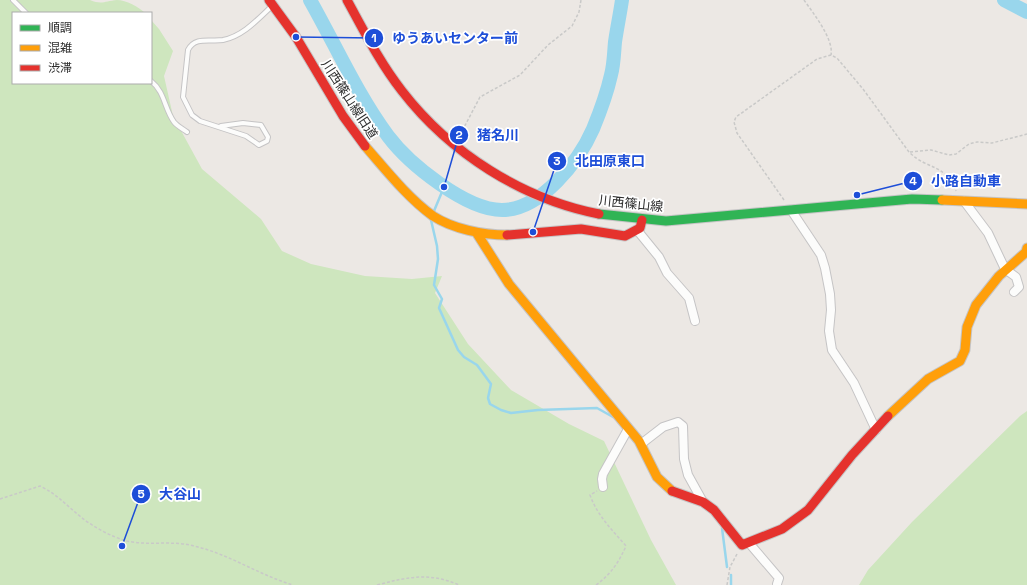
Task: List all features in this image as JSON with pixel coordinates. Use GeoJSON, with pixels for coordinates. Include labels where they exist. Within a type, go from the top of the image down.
{"type":"FeatureCollection","features":[{"type":"Feature","properties":{"kind":"street","name":"川西篠山線"},"geometry":{"type":"LineString","coordinates":[[347,0],[369,41],[402,92],[436,129],[480,164],[508,181],[537,194],[589,212],[642,220],[666,221],[912,199],[1027,204]]}},
{"type":"Feature","properties":{"kind":"street","name":"川西篠山線旧道"},"geometry":{"type":"LineString","coordinates":[[271,2],[296,37],[343,116],[379,164],[419,204],[434,216],[450,224],[476,232],[505,235],[581,229],[625,236],[637,230]]}},
{"type":"Feature","properties":{"kind":"street"},"geometry":{"type":"LineString","coordinates":[[962,201],[988,233],[1005,269],[1016,277],[1019,282],[1019,287],[1014,292]]}},
{"type":"Feature","properties":{"kind":"street"},"geometry":{"type":"LineString","coordinates":[[791,210],[821,255],[825,268],[830,294],[831,310],[829,331],[832,350],[854,383],[876,430]]}},
{"type":"Feature","properties":{"kind":"street"},"geometry":{"type":"LineString","coordinates":[[642,220],[640,228],[637,230],[659,257],[667,273],[689,298],[695,321]]}},
{"type":"Feature","properties":{"kind":"street"},"geometry":{"type":"LineString","coordinates":[[476,232],[510,284],[626,431],[640,444],[657,477],[664,486],[674,492],[703,502],[714,510],[779,578],[777,584]]}},
{"type":"Feature","properties":{"kind":"street"},"geometry":{"type":"LineString","coordinates":[[746,544],[781,530],[814,504],[852,455],[929,378],[960,361],[964,356],[966,328],[970,316],[984,294],[1005,269],[1026,252],[1027,248]]}},
{"type":"Feature","properties":{"kind":"street"},"geometry":{"type":"LineString","coordinates":[[640,444],[663,427],[678,422],[683,426],[684,459],[688,474],[703,502]]}},
{"type":"Feature","properties":{"kind":"street"},"geometry":{"type":"LineString","coordinates":[[603,487],[603,474],[626,431]]}},
{"type":"Feature","properties":{"kind":"lane"},"geometry":{"type":"LineString","coordinates":[[14,0],[25,12]]}},
{"type":"Feature","properties":{"kind":"lane"},"geometry":{"type":"LineString","coordinates":[[221,126],[243,123],[261,125],[268,137],[267,141],[259,145],[246,136],[221,126],[200,121],[192,115],[183,96],[188,50],[191,44],[201,40],[221,40],[232,37],[244,31],[271,2]]}},
{"type":"Feature","properties":{"kind":"lane"},"geometry":{"type":"LineString","coordinates":[[152,82],[158,86],[163,95],[174,122],[186,132]]}},
{"type":"Feature","properties":{"kind":"path"},"geometry":{"type":"LineString","coordinates":[[460,135],[480,97],[520,75],[532,61],[572,26],[579,12],[581,0]]}},
{"type":"Feature","properties":{"kind":"path"},"geometry":{"type":"LineString","coordinates":[[804,0],[818,20],[828,39],[832,49],[831,55]]}},
{"type":"Feature","properties":{"kind":"path"},"geometry":{"type":"LineString","coordinates":[[791,210],[737,133],[734,122],[736,117],[817,59],[831,55],[837,58],[863,89],[909,152],[918,160],[941,170],[948,176],[962,201]]}},
{"type":"Feature","properties":{"kind":"path"},"geometry":{"type":"LineString","coordinates":[[909,152],[931,150],[949,155],[956,154],[969,144],[977,142],[992,143],[1027,134]]}},
{"type":"Feature","properties":{"kind":"path"},"geometry":{"type":"LineString","coordinates":[[0,499],[40,486],[54,492],[82,518],[97,528],[127,541],[194,545],[227,556],[279,581],[293,585]]}},
{"type":"Feature","properties":{"kind":"path"},"geometry":{"type":"LineString","coordinates":[[596,585],[607,577],[620,560],[626,546],[602,518],[594,506],[590,495],[603,487]]}},
{"type":"Feature","properties":{"kind":"path"},"geometry":{"type":"LineString","coordinates":[[727,585],[731,562],[746,544]]}},
{"type":"Feature","properties":{"kind":"path"},"geometry":{"type":"LineString","coordinates":[[377,585],[397,580],[426,576],[444,578],[459,585]]}},
{"type":"Feature","properties":{"kind":"green space"},"geometry":{"type":"Polygon","coordinates":[[[0,0],[90,0],[101,2],[121,0],[136,6],[144,12],[12,12],[12,84],[152,84],[152,21],[173,51],[164,76],[173,116],[202,169],[261,219],[282,251],[311,264],[365,276],[412,279],[442,276],[435,293],[468,344],[511,390],[569,424],[604,441],[651,540],[676,585],[0,585],[0,0]]]}},
{"type":"Feature","properties":{"kind":"green space"},"geometry":{"type":"Polygon","coordinates":[[[1027,411],[1027,585],[859,585],[868,570],[912,522],[1020,416],[1027,411]]]}},
{"type":"Feature","properties":{"kind":"waterway"},"geometry":{"type":"LineString","coordinates":[[310,0],[366,104],[397,147],[439,184],[472,202],[488,208],[502,210],[517,208],[531,202],[544,193],[557,182],[568,169],[587,142],[605,96],[613,67],[615,42],[622,0]]}},
{"type":"Feature","properties":{"kind":"waterway"},"geometry":{"type":"LineString","coordinates":[[1004,0],[1027,12]]}},
{"type":"Feature","properties":{"kind":"waterway"},"geometry":{"type":"LineString","coordinates":[[434,211],[444,187]]}},
{"type":"Feature","properties":{"kind":"waterway"},"geometry":{"type":"LineString","coordinates":[[431,220],[437,246],[438,259],[434,285],[442,299],[439,308],[458,350],[464,357],[477,365],[491,384],[488,398],[490,404],[511,413],[538,410],[597,408],[613,417]]}},
{"type":"Feature","properties":{"kind":"waterway"},"geometry":{"type":"LineString","coordinates":[[722,528],[727,567]]}},
{"type":"Feature","properties":{"kind":"waterway"},"geometry":{"type":"LineString","coordinates":[[731,575],[731,585]]}},
{"type":"Feature","properties":{"kind":"traffic: fast"},"geometry":{"type":"LineString","coordinates":[[599,214],[666,221],[912,199],[942,200]]}},
{"type":"Feature","properties":{"kind":"traffic: slow"},"geometry":{"type":"LineString","coordinates":[[365,146],[406,192],[423,209],[433,216],[459,228],[488,234],[507,235]]}},
{"type":"Feature","properties":{"kind":"traffic: slow"},"geometry":{"type":"LineString","coordinates":[[942,200],[1027,204]]}},
{"type":"Feature","properties":{"kind":"traffic: slow"},"geometry":{"type":"LineString","coordinates":[[476,232],[509,284],[639,441],[657,477],[672,491]]}},
{"type":"Feature","properties":{"kind":"traffic: slow"},"geometry":{"type":"LineString","coordinates":[[888,416],[928,379],[960,361],[965,350],[967,327],[976,305],[999,276],[1026,252],[1027,248]]}},
{"type":"Feature","properties":{"kind":"traffic: jam"},"geometry":{"type":"LineString","coordinates":[[269,0],[296,37],[343,116],[365,146]]}},
{"type":"Feature","properties":{"kind":"traffic: jam"},"geometry":{"type":"LineString","coordinates":[[347,0],[373,47],[394,80],[421,113],[442,134],[465,153],[515,185],[570,207],[599,214]]}},
{"type":"Feature","properties":{"kind":"traffic: jam"},"geometry":{"type":"LineString","coordinates":[[507,235],[581,229],[625,236],[640,228],[642,220]]}},
{"type":"Feature","properties":{"kind":"traffic: jam"},"geometry":{"type":"LineString","coordinates":[[672,491],[703,502],[714,510],[742,545],[782,529],[808,510],[852,455],[888,416]]}},
{"type":"Feature","properties":{"kind":"place","name":"ゆうあいセンター前"},"geometry":{"type":"Point","coordinates":[296,37]}},
{"type":"Feature","properties":{"kind":"place","name":"猪名川"},"geometry":{"type":"Point","coordinates":[444,187]}},
{"type":"Feature","properties":{"kind":"place","name":"小路自動車"},"geometry":{"type":"Point","coordinates":[857,195]}},
{"type":"Feature","properties":{"kind":"place","name":"北田原東口"},"geometry":{"type":"Point","coordinates":[533,232]}},
{"type":"Feature","properties":{"kind":"place","name":"大谷山"},"geometry":{"type":"Point","coordinates":[122,546]}}]}
